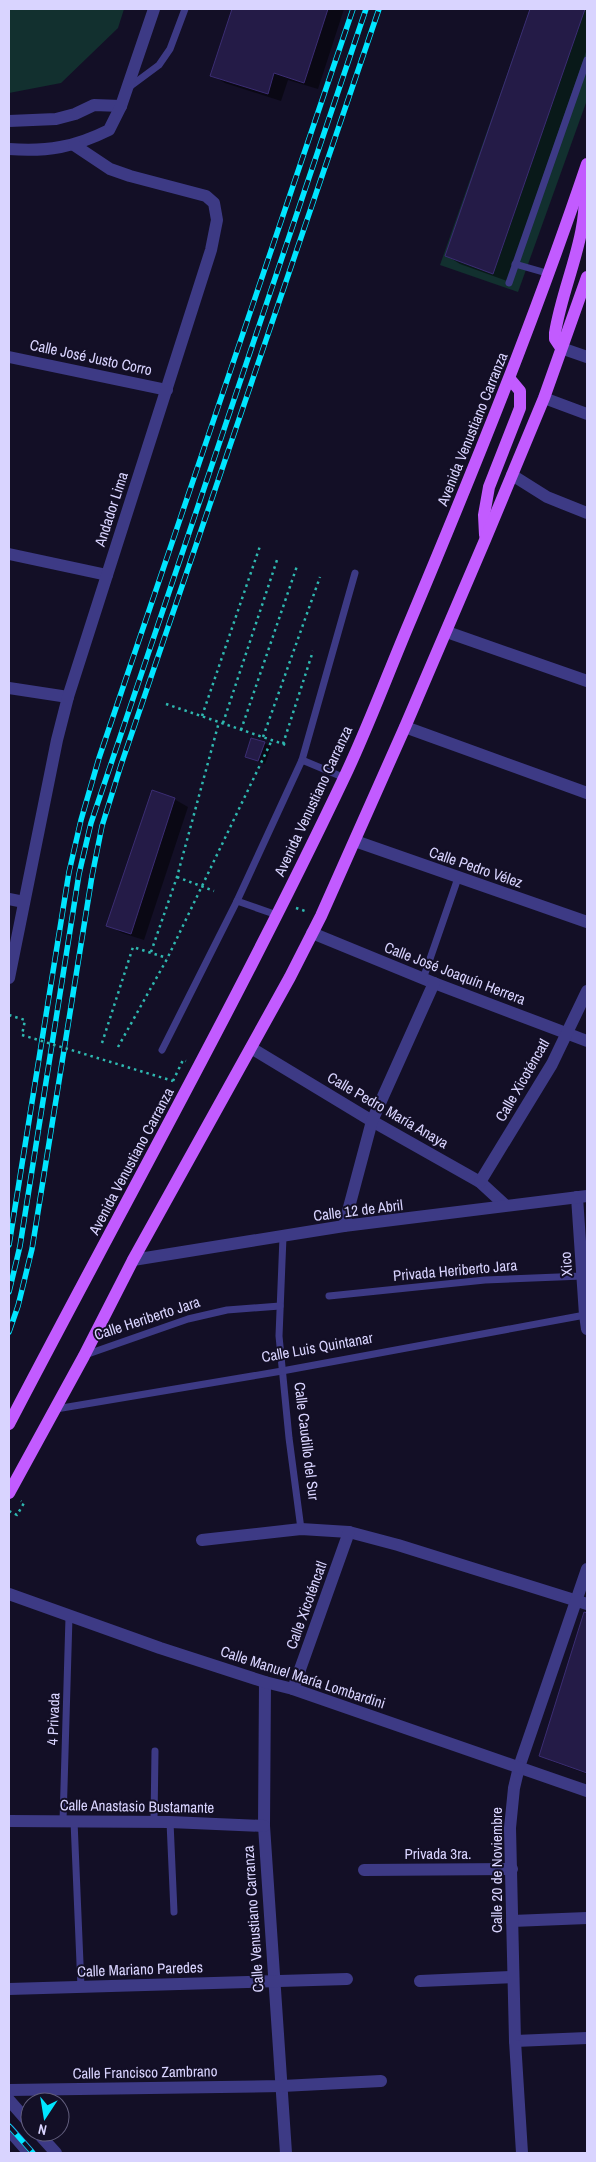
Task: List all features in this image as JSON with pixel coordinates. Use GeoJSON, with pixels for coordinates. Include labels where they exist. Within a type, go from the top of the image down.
{"type":"FeatureCollection","features":[{"type":"Feature","properties":{"kind":"main road","name":"Avenida Venustiano Carranza"},"geometry":{"type":"LineString","coordinates":[[9,1424],[200,1067],[344,778],[451,527],[510,379],[550,274],[585,170]]}},
{"type":"Feature","properties":{"kind":"main road"},"geometry":{"type":"LineString","coordinates":[[561,348],[555,339],[554,333],[560,306],[577,254],[585,214],[585,170]]}},
{"type":"Feature","properties":{"kind":"main road"},"geometry":{"type":"LineString","coordinates":[[9,1493],[84,1356],[133,1260],[251,1048],[321,916],[485,540],[544,398],[587,277]]}},
{"type":"Feature","properties":{"kind":"main road"},"geometry":{"type":"LineString","coordinates":[[485,540],[484,514],[489,487],[520,408],[520,391],[510,379]]}},
{"type":"Feature","properties":{"kind":"street"},"geometry":{"type":"LineString","coordinates":[[9,148],[54,149],[74,145],[109,130],[121,106],[154,9]]}},
{"type":"Feature","properties":{"kind":"street"},"geometry":{"type":"LineString","coordinates":[[9,121],[56,119],[75,114],[94,105],[121,106]]}},
{"type":"Feature","properties":{"kind":"street","name":"Andador Lima"},"geometry":{"type":"LineString","coordinates":[[9,978],[56,740],[68,696],[216,233],[217,220],[214,203],[206,196],[110,169],[74,145]]}},
{"type":"Feature","properties":{"kind":"street"},"geometry":{"type":"LineString","coordinates":[[561,348],[587,358]]}},
{"type":"Feature","properties":{"kind":"street","name":"Calle José Justo Corro"},"geometry":{"type":"LineString","coordinates":[[9,356],[167,390]]}},
{"type":"Feature","properties":{"kind":"street"},"geometry":{"type":"LineString","coordinates":[[544,398],[587,414]]}},
{"type":"Feature","properties":{"kind":"street"},"geometry":{"type":"LineString","coordinates":[[512,475],[547,497],[587,513]]}},
{"type":"Feature","properties":{"kind":"street"},"geometry":{"type":"LineString","coordinates":[[9,554],[107,575]]}},
{"type":"Feature","properties":{"kind":"street"},"geometry":{"type":"LineString","coordinates":[[446,632],[587,681]]}},
{"type":"Feature","properties":{"kind":"street"},"geometry":{"type":"LineString","coordinates":[[9,688],[68,696]]}},
{"type":"Feature","properties":{"kind":"street"},"geometry":{"type":"LineString","coordinates":[[405,727],[587,793]]}},
{"type":"Feature","properties":{"kind":"street","name":"Calle Pedro Vélez"},"geometry":{"type":"LineString","coordinates":[[355,841],[587,922]]}},
{"type":"Feature","properties":{"kind":"street"},"geometry":{"type":"LineString","coordinates":[[9,899],[24,902]]}},
{"type":"Feature","properties":{"kind":"street","name":"Calle José Joaquín Herrera"},"geometry":{"type":"LineString","coordinates":[[312,933],[428,981],[587,1041]]}},
{"type":"Feature","properties":{"kind":"street"},"geometry":{"type":"LineString","coordinates":[[344,1226],[372,1122],[428,981]]}},
{"type":"Feature","properties":{"kind":"street","name":"Calle Xicoténcatl"},"geometry":{"type":"LineString","coordinates":[[480,1182],[552,1064],[587,991]]}},
{"type":"Feature","properties":{"kind":"street","name":"Calle Pedro María Anaya"},"geometry":{"type":"LineString","coordinates":[[251,1048],[372,1122],[480,1182],[504,1205]]}},
{"type":"Feature","properties":{"kind":"street","name":"Calle 12 de Abril"},"geometry":{"type":"LineString","coordinates":[[133,1260],[344,1226],[437,1216],[504,1205],[582,1196]]}},
{"type":"Feature","properties":{"kind":"street","name":"Xico"},"geometry":{"type":"LineString","coordinates":[[582,1196],[587,1329]]}},
{"type":"Feature","properties":{"kind":"street"},"geometry":{"type":"LineString","coordinates":[[202,1540],[301,1529],[349,1532],[371,1537],[581,1602]]}},
{"type":"Feature","properties":{"kind":"street","name":"Calle Xicoténcatl"},"geometry":{"type":"LineString","coordinates":[[293,1688],[349,1532]]}},
{"type":"Feature","properties":{"kind":"street","name":"Calle 20 de Noviembre"},"geometry":{"type":"LineString","coordinates":[[522,2153],[513,1977],[510,1828],[514,1788],[519,1767],[581,1602],[587,1569]]}},
{"type":"Feature","properties":{"kind":"street","name":"Calle Manuel María Lombardini"},"geometry":{"type":"LineString","coordinates":[[9,1594],[69,1617],[265,1682],[293,1688],[587,1791]]}},
{"type":"Feature","properties":{"kind":"street","name":"Calle Venustiano Carranza"},"geometry":{"type":"LineString","coordinates":[[265,1682],[264,1826],[286,2153]]}},
{"type":"Feature","properties":{"kind":"street","name":"Calle Anastasio Bustamante"},"geometry":{"type":"LineString","coordinates":[[9,1821],[154,1821],[264,1826]]}},
{"type":"Feature","properties":{"kind":"street","name":"Privada 3ra."},"geometry":{"type":"LineString","coordinates":[[364,1870],[512,1869]]}},
{"type":"Feature","properties":{"kind":"street"},"geometry":{"type":"LineString","coordinates":[[512,1921],[587,1918]]}},
{"type":"Feature","properties":{"kind":"street"},"geometry":{"type":"LineString","coordinates":[[420,1981],[513,1977]]}},
{"type":"Feature","properties":{"kind":"street","name":"Calle Mariano Paredes"},"geometry":{"type":"LineString","coordinates":[[9,1989],[347,1979]]}},
{"type":"Feature","properties":{"kind":"street"},"geometry":{"type":"LineString","coordinates":[[515,2041],[587,2038]]}},
{"type":"Feature","properties":{"kind":"street","name":"Calle Francisco Zambrano"},"geometry":{"type":"LineString","coordinates":[[9,2090],[282,2086],[381,2081]]}},
{"type":"Feature","properties":{"kind":"street"},"geometry":{"type":"LineString","coordinates":[[9,2100],[20,2113]]}},
{"type":"Feature","properties":{"kind":"street"},"geometry":{"type":"LineString","coordinates":[[9,2130],[29,2153]]}},
{"type":"Feature","properties":{"kind":"street"},"geometry":{"type":"LineString","coordinates":[[46,2142],[56,2153]]}},
{"type":"Feature","properties":{"kind":"lane"},"geometry":{"type":"LineString","coordinates":[[126,90],[159,65],[170,49],[185,9]]}},
{"type":"Feature","properties":{"kind":"lane"},"geometry":{"type":"LineString","coordinates":[[508,283],[587,60]]}},
{"type":"Feature","properties":{"kind":"lane"},"geometry":{"type":"LineString","coordinates":[[515,264],[550,274]]}},
{"type":"Feature","properties":{"kind":"lane"},"geometry":{"type":"LineString","coordinates":[[162,1050],[237,901],[302,760],[355,573]]}},
{"type":"Feature","properties":{"kind":"lane"},"geometry":{"type":"LineString","coordinates":[[302,760],[344,778]]}},
{"type":"Feature","properties":{"kind":"lane"},"geometry":{"type":"LineString","coordinates":[[428,981],[458,878]]}},
{"type":"Feature","properties":{"kind":"lane"},"geometry":{"type":"LineString","coordinates":[[237,901],[280,909]]}},
{"type":"Feature","properties":{"kind":"lane","name":"Calle Caudillo del Sur"},"geometry":{"type":"LineString","coordinates":[[283,1236],[279,1336],[301,1529]]}},
{"type":"Feature","properties":{"kind":"lane","name":"Privada Heriberto Jara"},"geometry":{"type":"LineString","coordinates":[[329,1296],[485,1280],[585,1275]]}},
{"type":"Feature","properties":{"kind":"lane","name":"Calle Heriberto Jara"},"geometry":{"type":"LineString","coordinates":[[84,1356],[188,1319],[228,1310],[280,1306]]}},
{"type":"Feature","properties":{"kind":"lane","name":"Calle Luis Quintanar"},"geometry":{"type":"LineString","coordinates":[[55,1409],[282,1371],[585,1315]]}},
{"type":"Feature","properties":{"kind":"lane","name":"4 Privada"},"geometry":{"type":"LineString","coordinates":[[69,1617],[68,1821],[81,1987]]}},
{"type":"Feature","properties":{"kind":"lane"},"geometry":{"type":"LineString","coordinates":[[154,1821],[155,1751]]}},
{"type":"Feature","properties":{"kind":"lane"},"geometry":{"type":"LineString","coordinates":[[170,1822],[174,1912]]}},
{"type":"Feature","properties":{"kind":"path"},"geometry":{"type":"LineString","coordinates":[[202,716],[260,546]]}},
{"type":"Feature","properties":{"kind":"path"},"geometry":{"type":"LineString","coordinates":[[223,724],[278,557]]}},
{"type":"Feature","properties":{"kind":"path"},"geometry":{"type":"LineString","coordinates":[[241,730],[297,566]]}},
{"type":"Feature","properties":{"kind":"path"},"geometry":{"type":"LineString","coordinates":[[263,737],[320,577]]}},
{"type":"Feature","properties":{"kind":"path"},"geometry":{"type":"LineString","coordinates":[[282,744],[313,651]]}},
{"type":"Feature","properties":{"kind":"path"},"geometry":{"type":"LineString","coordinates":[[166,704],[289,746]]}},
{"type":"Feature","properties":{"kind":"path"},"geometry":{"type":"LineString","coordinates":[[151,952],[178,877],[218,722]]}},
{"type":"Feature","properties":{"kind":"path"},"geometry":{"type":"LineString","coordinates":[[118,1047],[167,959],[272,740]]}},
{"type":"Feature","properties":{"kind":"path"},"geometry":{"type":"LineString","coordinates":[[178,877],[214,891]]}},
{"type":"Feature","properties":{"kind":"path"},"geometry":{"type":"LineString","coordinates":[[280,909],[321,916]]}},
{"type":"Feature","properties":{"kind":"path"},"geometry":{"type":"LineString","coordinates":[[102,1043],[134,948],[151,952],[167,959]]}},
{"type":"Feature","properties":{"kind":"path"},"geometry":{"type":"LineString","coordinates":[[9,1015],[25,1020],[22,1035],[173,1080],[183,1060]]}},
{"type":"Feature","properties":{"kind":"path"},"geometry":{"type":"LineString","coordinates":[[9,1511],[17,1515],[24,1503]]}},
{"type":"Feature","properties":{"kind":"green space"},"geometry":{"type":"Polygon","coordinates":[[[9,9],[124,9],[118,28],[61,83],[9,93],[9,9]]]}},
{"type":"Feature","properties":{"kind":"green space"},"geometry":{"type":"Polygon","coordinates":[[[530,9],[587,9],[587,100],[518,292],[440,265],[530,9]]]}},
{"type":"Feature","properties":{"kind":"building"},"geometry":{"type":"Polygon","coordinates":[[[232,9],[328,9],[304,83],[274,73],[268,94],[210,76],[232,9]]]}},
{"type":"Feature","properties":{"kind":"building"},"geometry":{"type":"Polygon","coordinates":[[[530,9],[585,9],[493,274],[445,256],[530,9]]]}},
{"type":"Feature","properties":{"kind":"building"},"geometry":{"type":"Polygon","coordinates":[[[251,738],[265,742],[258,761],[245,757],[251,738]]]}},
{"type":"Feature","properties":{"kind":"building"},"geometry":{"type":"Polygon","coordinates":[[[152,790],[175,798],[131,934],[106,926],[152,790]]]}},
{"type":"Feature","properties":{"kind":"building"},"geometry":{"type":"Polygon","coordinates":[[[584,1612],[587,1613],[587,1773],[539,1756],[584,1612]]]}},
{"type":"Feature","properties":{"kind":"railway"},"geometry":{"type":"LineString","coordinates":[[9,1245],[69,872],[81,820],[99,758],[353,9]]}},
{"type":"Feature","properties":{"kind":"railway"},"geometry":{"type":"LineString","coordinates":[[9,1292],[20,1246],[79,874],[91,823],[366,9]]}},
{"type":"Feature","properties":{"kind":"railway"},"geometry":{"type":"LineString","coordinates":[[9,1332],[18,1306],[32,1249],[92,876],[102,826],[121,765],[379,9]]}},
{"type":"Feature","properties":{"kind":"railway"},"geometry":{"type":"LineString","coordinates":[[9,2126],[33,2153]]}}]}
